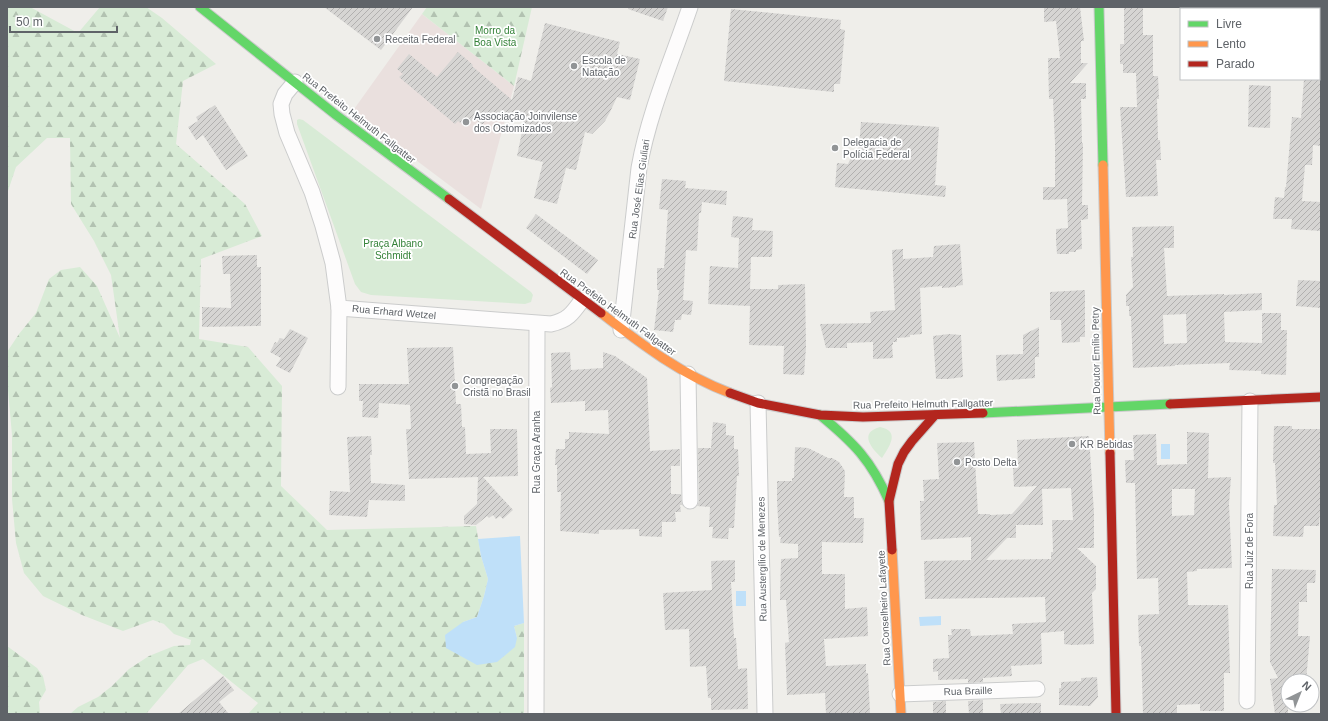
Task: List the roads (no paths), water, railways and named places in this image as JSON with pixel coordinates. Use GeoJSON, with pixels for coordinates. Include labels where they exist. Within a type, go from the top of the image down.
{"type":"FeatureCollection","features":[{"type":"Feature","properties":{"kind":"main road","name":"Rua Prefeito Helmuth Fallgatter"},"geometry":{"type":"LineString","coordinates":[[200,7],[407,169],[654,354],[688,374],[722,390],[758,403],[820,415],[863,417],[1108,408],[1321,397]]}},
{"type":"Feature","properties":{"kind":"main road","name":"Rua Doutor Emílio Petry"},"geometry":{"type":"LineString","coordinates":[[1099,7],[1116,714]]}},
{"type":"Feature","properties":{"kind":"main road","name":"Rua Conselheiro Lafayete"},"geometry":{"type":"LineString","coordinates":[[820,415],[863,453],[882,482],[889,501],[901,714]]}},
{"type":"Feature","properties":{"kind":"main road","name":"Rua Conselheiro Lafayete"},"geometry":{"type":"LineString","coordinates":[[889,501],[898,464],[904,452],[935,415]]}},
{"type":"Feature","properties":{"kind":"street","name":"Rua José Elias Giuliari"},"geometry":{"type":"LineString","coordinates":[[621,330],[639,168],[644,143],[690,7]]}},
{"type":"Feature","properties":{"kind":"street","name":"Rua Erhard Wetzel"},"geometry":{"type":"LineString","coordinates":[[295,82],[285,94],[281,104],[282,114],[287,133],[312,192],[323,226],[333,263],[339,308],[551,324],[563,321],[573,312],[582,300]]}},
{"type":"Feature","properties":{"kind":"street"},"geometry":{"type":"LineString","coordinates":[[338,387],[339,308]]}},
{"type":"Feature","properties":{"kind":"street","name":"Rua Graça Aranha"},"geometry":{"type":"LineString","coordinates":[[536,714],[537,324]]}},
{"type":"Feature","properties":{"kind":"street"},"geometry":{"type":"LineString","coordinates":[[688,374],[690,501]]}},
{"type":"Feature","properties":{"kind":"street","name":"Rua Juiz de Fora"},"geometry":{"type":"LineString","coordinates":[[1247,701],[1250,401]]}},
{"type":"Feature","properties":{"kind":"street","name":"Rua Austergílio de Menezes"},"geometry":{"type":"LineString","coordinates":[[758,403],[765,714]]}},
{"type":"Feature","properties":{"kind":"street","name":"Rua Braille"},"geometry":{"type":"LineString","coordinates":[[900,694],[1037,689]]}},
{"type":"Feature","properties":{"kind":"water"},"geometry":{"type":"Polygon","coordinates":[[[1161,444],[1170,444],[1170,459],[1161,459],[1161,444]]]}},
{"type":"Feature","properties":{"kind":"water"},"geometry":{"type":"Polygon","coordinates":[[[520,536],[524,623],[514,626],[517,638],[515,647],[497,662],[477,665],[446,648],[445,635],[463,622],[477,617],[488,579],[481,556],[478,539],[520,536]]]}},
{"type":"Feature","properties":{"kind":"water"},"geometry":{"type":"Polygon","coordinates":[[[736,591],[746,591],[746,606],[736,606],[736,591]]]}},
{"type":"Feature","properties":{"kind":"water"},"geometry":{"type":"Polygon","coordinates":[[[941,616],[941,625],[920,626],[919,617],[941,616]]]}},
{"type":"Feature","properties":{"kind":"place","name":"Receita Federal"},"geometry":{"type":"Point","coordinates":[377,39]}},
{"type":"Feature","properties":{"kind":"place","name":"Escola de Natação"},"geometry":{"type":"Point","coordinates":[574,66]}},
{"type":"Feature","properties":{"kind":"place","name":"Associação Joinvilense dos Ostomizados"},"geometry":{"type":"Point","coordinates":[466,122]}},
{"type":"Feature","properties":{"kind":"place","name":"Delegacia de Polícia Federal"},"geometry":{"type":"Point","coordinates":[835,148]}},
{"type":"Feature","properties":{"kind":"place","name":"Congregação Cristã no Brasil"},"geometry":{"type":"Point","coordinates":[455,386]}},
{"type":"Feature","properties":{"kind":"place","name":"KR Bebidas"},"geometry":{"type":"Point","coordinates":[1072,444]}},
{"type":"Feature","properties":{"kind":"place","name":"Posto Delta"},"geometry":{"type":"Point","coordinates":[957,462]}},
{"type":"Feature","properties":{"kind":"park label","name":"Morro da Boa Vista"},"geometry":{"type":"Point","coordinates":[495,36]}},
{"type":"Feature","properties":{"kind":"park label","name":"Praça Albano Schmidt"},"geometry":{"type":"Point","coordinates":[393,248]}}]}
